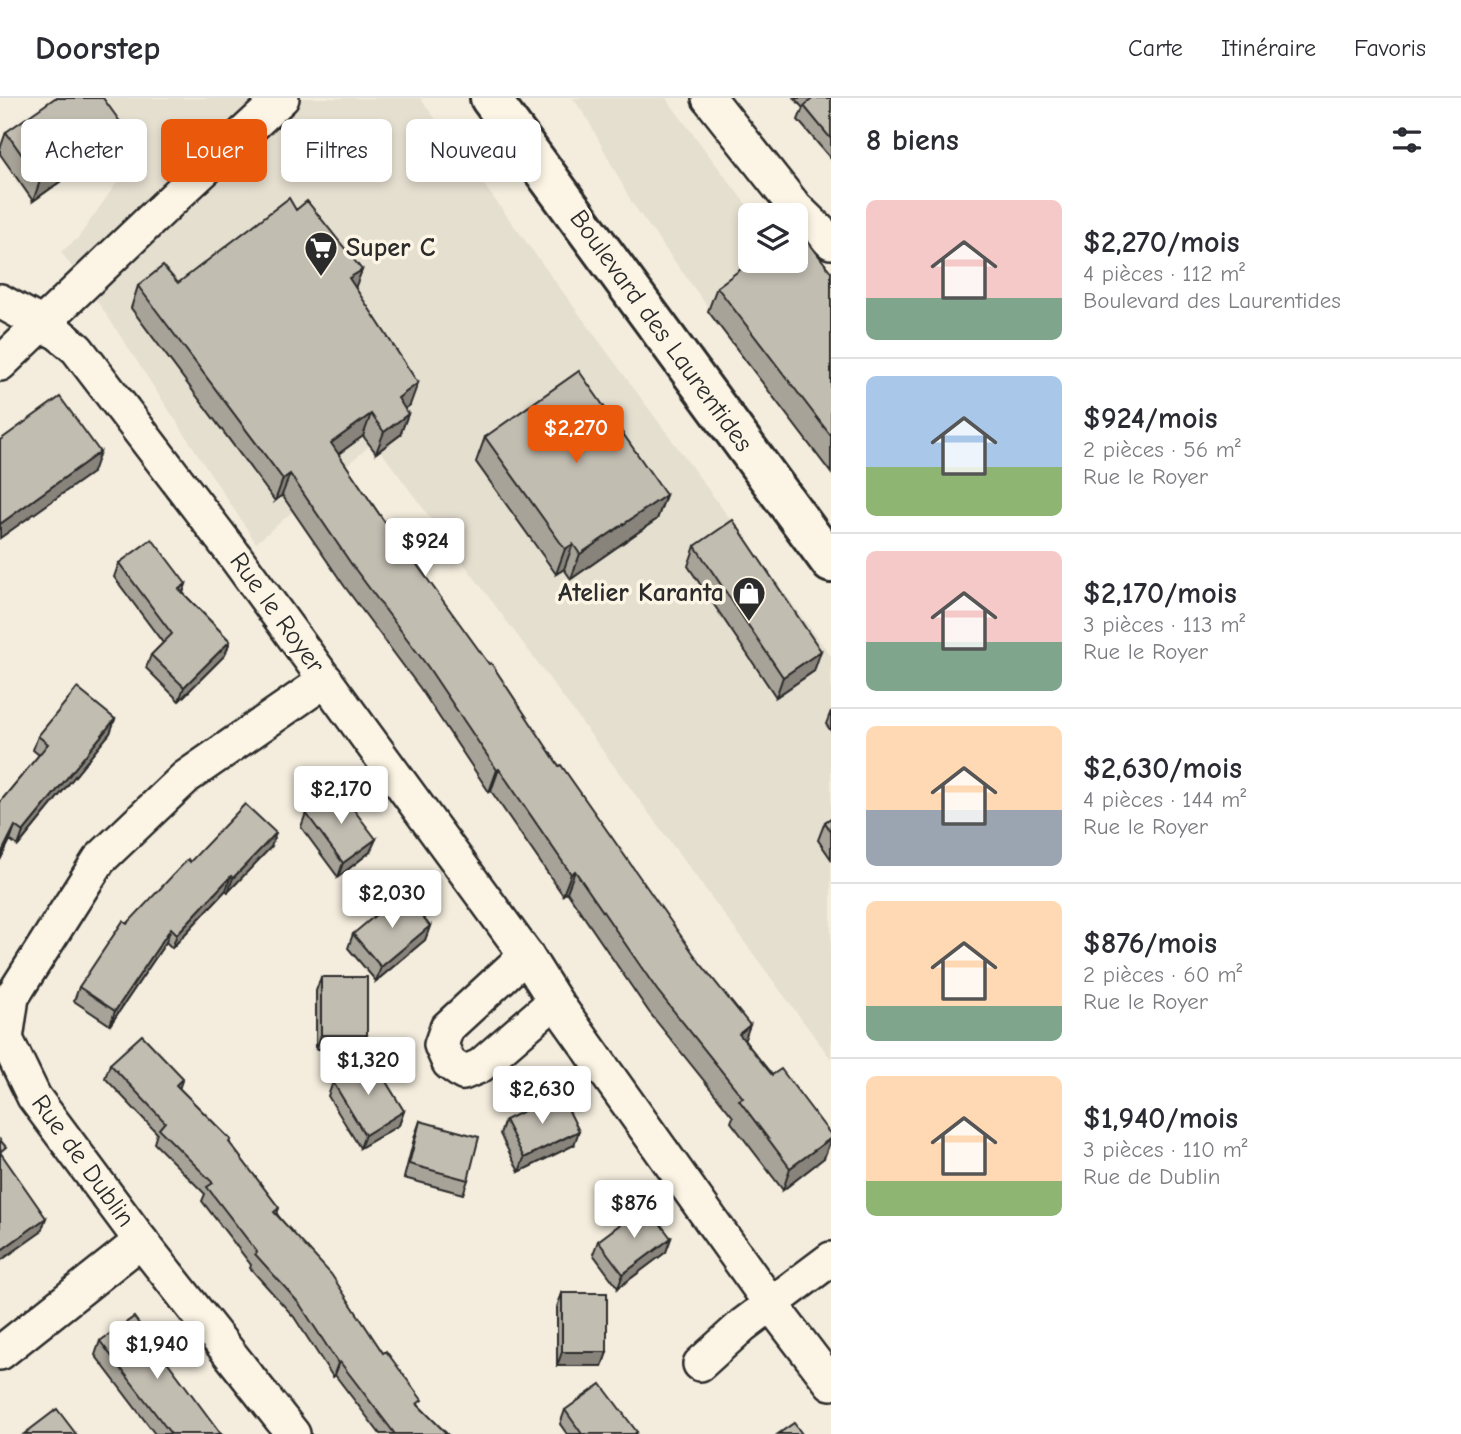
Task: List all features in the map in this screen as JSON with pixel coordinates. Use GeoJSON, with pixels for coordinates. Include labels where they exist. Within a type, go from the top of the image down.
{"type":"FeatureCollection","features":[{"type":"Feature","properties":{"kind":"main road","name":"Boulevard des Laurentides"},"geometry":{"type":"LineString","coordinates":[[490,98],[831,563]]}},
{"type":"Feature","properties":{"kind":"street"},"geometry":{"type":"LineString","coordinates":[[0,364],[282,98]]}},
{"type":"Feature","properties":{"kind":"street"},"geometry":{"type":"LineString","coordinates":[[709,98],[795,207],[831,242]]}},
{"type":"Feature","properties":{"kind":"street","name":"Rue le Royer"},"geometry":{"type":"LineString","coordinates":[[0,300],[43,324],[77,349],[326,680],[526,955],[555,1001],[770,1303],[831,1383]]}},
{"type":"Feature","properties":{"kind":"street","name":"Rue de Dublin"},"geometry":{"type":"LineString","coordinates":[[293,1434],[141,1241],[34,1097],[6,1039],[12,997],[99,860],[186,776],[326,680]]}},
{"type":"Feature","properties":{"kind":"street"},"geometry":{"type":"LineString","coordinates":[[526,955],[447,1028],[441,1045],[449,1063],[463,1073],[480,1066],[555,1001]]}},
{"type":"Feature","properties":{"kind":"street"},"geometry":{"type":"LineString","coordinates":[[0,1353],[141,1241]]}},
{"type":"Feature","properties":{"kind":"street"},"geometry":{"type":"LineString","coordinates":[[700,1364],[770,1303],[831,1259]]}},
{"type":"Feature","properties":{"kind":"shaded area"},"geometry":{"type":"Polygon","coordinates":[[[97,98],[420,98],[435,119],[406,119],[406,182],[482,182],[831,656],[831,1059],[374,442],[256,543],[102,308],[61,252],[78,238],[117,182],[147,182],[147,119],[112,119],[97,98]]]}},
{"type":"Feature","properties":{"kind":"shaded area"},"geometry":{"type":"Polygon","coordinates":[[[573,98],[666,98],[745,203],[738,203],[738,273],[808,273],[808,269],[831,285],[831,476],[632,203],[588,120],[573,98]]]}},
{"type":"Feature","properties":{"kind":"building"},"geometry":{"type":"Polygon","coordinates":[[[55,98],[103,98],[118,119],[25,119],[55,98]]]}},
{"type":"Feature","properties":{"kind":"building"},"geometry":{"type":"Polygon","coordinates":[[[812,98],[831,98],[831,139],[804,106],[812,98]]]}},
{"type":"Feature","properties":{"kind":"building"},"geometry":{"type":"Polygon","coordinates":[[[21,122],[21,154],[6,132],[21,122]]]}},
{"type":"Feature","properties":{"kind":"building"},"geometry":{"type":"Polygon","coordinates":[[[289,198],[296,210],[307,201],[362,270],[349,278],[418,383],[398,398],[408,414],[384,432],[371,414],[331,443],[413,564],[415,562],[489,664],[491,663],[559,766],[561,765],[700,963],[750,1025],[739,1034],[772,1075],[781,1069],[831,1135],[831,1138],[790,1168],[739,1100],[743,1098],[657,990],[575,871],[571,874],[290,474],[283,479],[138,286],[163,266],[178,283],[289,198]]]}},
{"type":"Feature","properties":{"kind":"building"},"geometry":{"type":"Polygon","coordinates":[[[808,241],[831,272],[831,436],[717,287],[738,271],[808,273],[808,241]]]}},
{"type":"Feature","properties":{"kind":"building"},"geometry":{"type":"Polygon","coordinates":[[[579,371],[666,495],[580,554],[573,544],[565,549],[485,437],[579,371]]]}},
{"type":"Feature","properties":{"kind":"building"},"geometry":{"type":"Polygon","coordinates":[[[60,397],[100,452],[0,524],[0,440],[60,397]]]}},
{"type":"Feature","properties":{"kind":"building"},"geometry":{"type":"Polygon","coordinates":[[[733,520],[821,651],[783,677],[695,546],[733,520]]]}},
{"type":"Feature","properties":{"kind":"building"},"geometry":{"type":"Polygon","coordinates":[[[152,539],[186,584],[179,589],[230,641],[184,687],[151,655],[172,634],[119,563],[152,539]]]}},
{"type":"Feature","properties":{"kind":"building"},"geometry":{"type":"Polygon","coordinates":[[[77,688],[115,719],[23,832],[15,826],[0,856],[0,802],[48,744],[38,736],[77,688]]]}},
{"type":"Feature","properties":{"kind":"building"},"geometry":{"type":"Polygon","coordinates":[[[338,789],[376,839],[343,863],[306,813],[338,789]]]}},
{"type":"Feature","properties":{"kind":"building"},"geometry":{"type":"Polygon","coordinates":[[[245,804],[276,833],[177,934],[171,928],[115,1011],[79,987],[123,921],[127,924],[245,804]]]}},
{"type":"Feature","properties":{"kind":"building"},"geometry":{"type":"Polygon","coordinates":[[[831,818],[831,832],[825,822],[831,818]]]}},
{"type":"Feature","properties":{"kind":"building"},"geometry":{"type":"Polygon","coordinates":[[[402,893],[430,926],[381,967],[353,934],[402,893]]]}},
{"type":"Feature","properties":{"kind":"building"},"geometry":{"type":"Polygon","coordinates":[[[321,977],[367,977],[367,1035],[321,1035],[321,977]]]}},
{"type":"Feature","properties":{"kind":"building"},"geometry":{"type":"Polygon","coordinates":[[[142,1035],[183,1078],[176,1085],[231,1140],[229,1142],[279,1208],[274,1212],[331,1274],[383,1353],[386,1351],[422,1400],[417,1404],[447,1434],[395,1434],[340,1362],[338,1363],[299,1303],[255,1254],[257,1252],[207,1187],[213,1183],[159,1129],[165,1122],[110,1064],[142,1035]]]}},
{"type":"Feature","properties":{"kind":"building"},"geometry":{"type":"Polygon","coordinates":[[[372,1059],[404,1111],[365,1135],[333,1082],[372,1059]]]}},
{"type":"Feature","properties":{"kind":"building"},"geometry":{"type":"Polygon","coordinates":[[[560,1093],[579,1131],[524,1158],[505,1120],[560,1093]]]}},
{"type":"Feature","properties":{"kind":"building"},"geometry":{"type":"Polygon","coordinates":[[[420,1121],[479,1137],[468,1180],[409,1164],[420,1121]]]}},
{"type":"Feature","properties":{"kind":"building"},"geometry":{"type":"Polygon","coordinates":[[[0,1140],[6,1147],[0,1152],[0,1140]]]}},
{"type":"Feature","properties":{"kind":"building"},"geometry":{"type":"Polygon","coordinates":[[[0,1152],[46,1218],[0,1251],[0,1152]]]}},
{"type":"Feature","properties":{"kind":"building"},"geometry":{"type":"Polygon","coordinates":[[[646,1205],[671,1238],[623,1274],[598,1241],[646,1205]]]}},
{"type":"Feature","properties":{"kind":"building"},"geometry":{"type":"Polygon","coordinates":[[[562,1293],[607,1293],[607,1352],[562,1352],[562,1293]]]}},
{"type":"Feature","properties":{"kind":"building"},"geometry":{"type":"Polygon","coordinates":[[[134,1317],[221,1434],[171,1434],[100,1341],[134,1317]]]}},
{"type":"Feature","properties":{"kind":"building"},"geometry":{"type":"Polygon","coordinates":[[[601,1384],[637,1432],[582,1434],[565,1410],[601,1384]]]}},
{"type":"Feature","properties":{"kind":"building"},"geometry":{"type":"Polygon","coordinates":[[[57,1409],[76,1434],[24,1434],[57,1409]]]}},
{"type":"Feature","properties":{"kind":"building"},"geometry":{"type":"Polygon","coordinates":[[[794,1423],[802,1434],[778,1434],[794,1423]]]}},
{"type":"Feature","properties":{"kind":"place","name":"Super C"},"geometry":{"type":"Point","coordinates":[321,278]}},
{"type":"Feature","properties":{"kind":"place","name":"Atelier Karanta"},"geometry":{"type":"Point","coordinates":[749,623]}}]}
